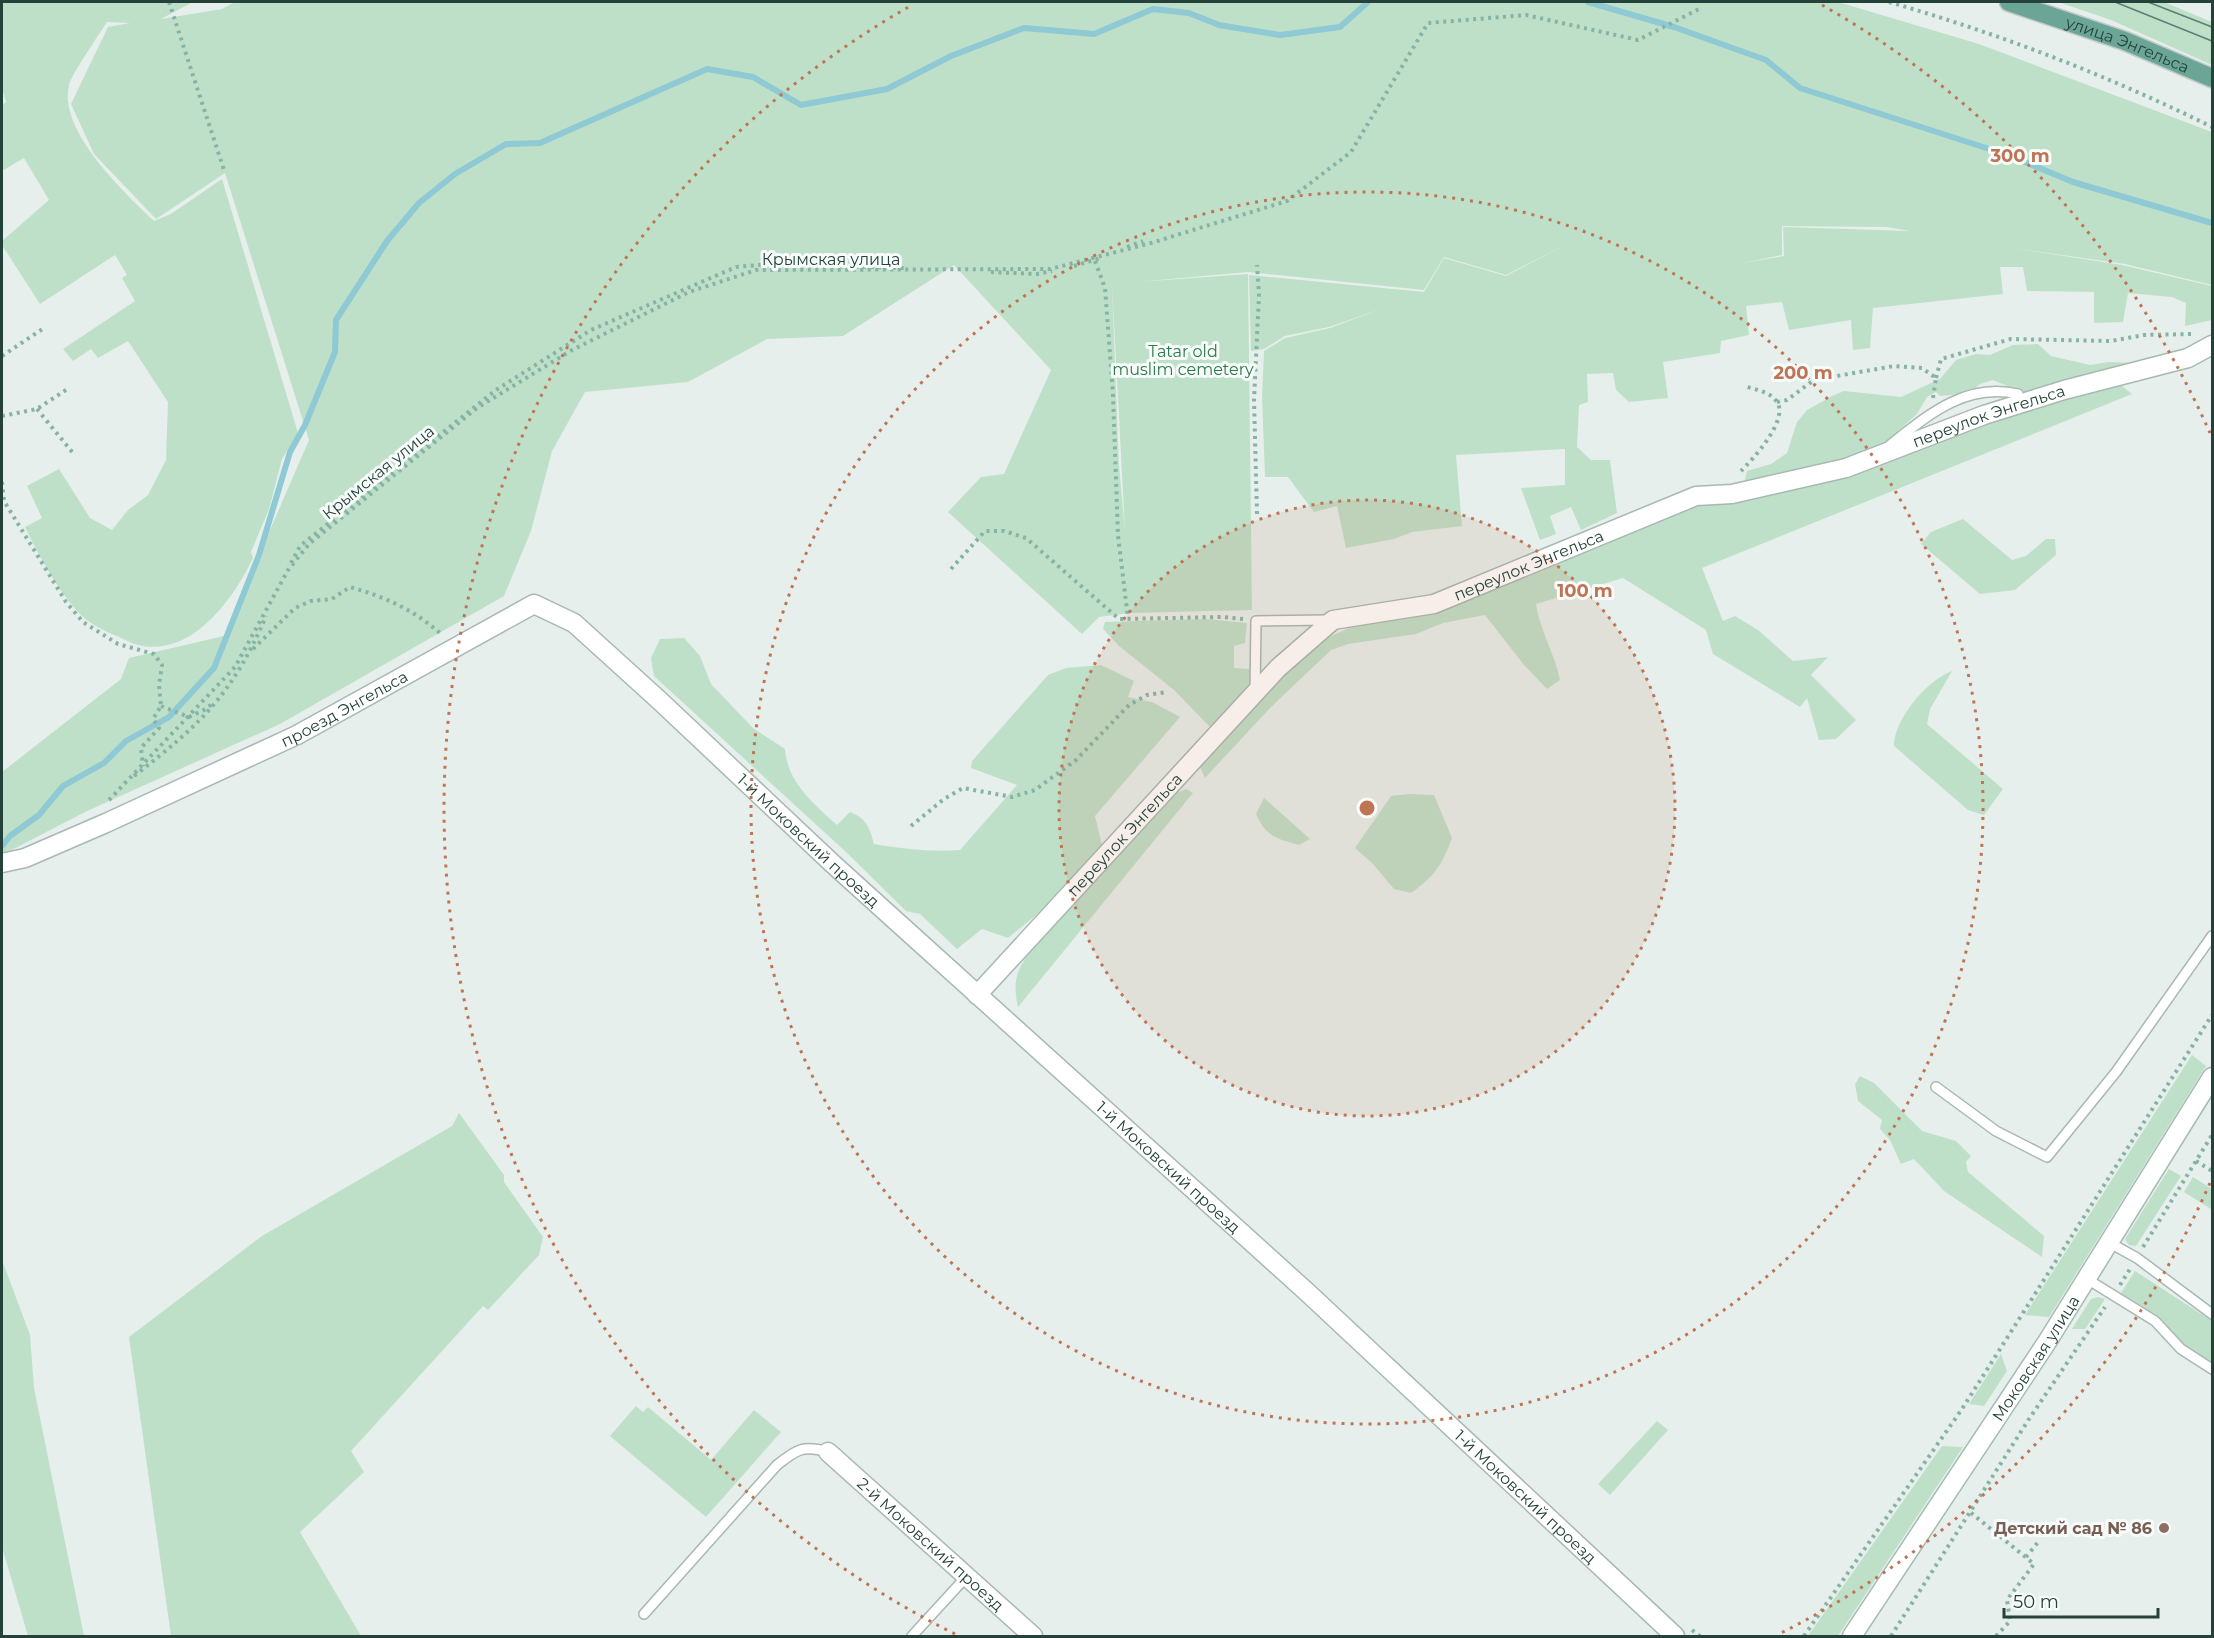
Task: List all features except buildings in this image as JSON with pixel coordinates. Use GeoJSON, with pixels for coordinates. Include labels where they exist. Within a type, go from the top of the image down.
{"type":"FeatureCollection","features":[{"type":"Feature","properties":{"kind":"main road","name":"улица Энгельса"},"geometry":{"type":"LineString","coordinates":[[2009,2],[2125,41],[2212,78]]}},
{"type":"Feature","properties":{"kind":"street","name":"переулок Энгельса"},"geometry":{"type":"LineString","coordinates":[[977,995],[1278,668],[1333,620],[1434,604],[1696,496],[1732,494],[1846,468],[2019,404],[2188,358],[2212,345]]}},
{"type":"Feature","properties":{"kind":"street","name":"проезд Энгельса"},"geometry":{"type":"LineString","coordinates":[[2,863],[24,858],[104,815],[297,735],[534,604],[574,623],[660,701]]}},
{"type":"Feature","properties":{"kind":"street","name":"1-й Моковский проезд"},"geometry":{"type":"LineString","coordinates":[[660,701],[834,865],[1308,1293],[1675,1636]]}},
{"type":"Feature","properties":{"kind":"street","name":"Моковская улица"},"geometry":{"type":"LineString","coordinates":[[1852,1636],[2087,1279],[2210,1086]]}},
{"type":"Feature","properties":{"kind":"street","name":"2-й Моковский проезд"},"geometry":{"type":"LineString","coordinates":[[828,1452],[1033,1636]]}},
{"type":"Feature","properties":{"kind":"lane"},"geometry":{"type":"LineString","coordinates":[[1871,459],[1940,406],[1997,389],[2018,394],[2019,404]]}},
{"type":"Feature","properties":{"kind":"lane"},"geometry":{"type":"LineString","coordinates":[[1255,693],[1256,621],[1333,620]]}},
{"type":"Feature","properties":{"kind":"lane"},"geometry":{"type":"LineString","coordinates":[[1936,1087],[1996,1131],[2047,1157],[2116,1072],[2212,936]]}},
{"type":"Feature","properties":{"kind":"lane"},"geometry":{"type":"LineString","coordinates":[[2110,1243],[2137,1258],[2212,1314]]}},
{"type":"Feature","properties":{"kind":"lane"},"geometry":{"type":"LineString","coordinates":[[2087,1279],[2155,1321],[2181,1349],[2212,1370]]}},
{"type":"Feature","properties":{"kind":"lane"},"geometry":{"type":"LineString","coordinates":[[644,1614],[777,1465],[794,1452],[810,1447],[828,1452]]}},
{"type":"Feature","properties":{"kind":"lane"},"geometry":{"type":"LineString","coordinates":[[912,1636],[967,1576]]}},
{"type":"Feature","properties":{"kind":"path"},"geometry":{"type":"LineString","coordinates":[[169,2],[225,173]]}},
{"type":"Feature","properties":{"kind":"path"},"geometry":{"type":"LineString","coordinates":[[1889,2],[1939,16],[2134,89],[2212,127]]}},
{"type":"Feature","properties":{"kind":"path","name":"Крымская улица"},"geometry":{"type":"LineString","coordinates":[[104,815],[235,667],[288,570],[309,544],[477,408],[572,350],[689,292],[756,270],[1050,269],[1163,240],[1287,201],[1351,152],[1428,23],[1526,15],[1638,40],[1701,8]]}},
{"type":"Feature","properties":{"kind":"path"},"geometry":{"type":"LineString","coordinates":[[104,815],[115,796],[198,725],[232,684],[251,651],[300,546],[496,390],[591,330],[736,267],[770,264],[869,266],[1037,274],[1095,261],[1143,240]]}},
{"type":"Feature","properties":{"kind":"path"},"geometry":{"type":"LineString","coordinates":[[1095,261],[1105,288],[1113,394],[1118,536],[1128,618]]}},
{"type":"Feature","properties":{"kind":"path"},"geometry":{"type":"LineString","coordinates":[[1257,266],[1259,295],[1254,400],[1257,514]]}},
{"type":"Feature","properties":{"kind":"path"},"geometry":{"type":"LineString","coordinates":[[2,356],[44,328]]}},
{"type":"Feature","properties":{"kind":"path"},"geometry":{"type":"LineString","coordinates":[[1925,418],[1934,397],[1941,359],[2011,339],[2111,341],[2144,335],[2196,334]]}},
{"type":"Feature","properties":{"kind":"path"},"geometry":{"type":"LineString","coordinates":[[1777,402],[1787,400],[1814,380],[1894,366],[1922,368],[1936,378]]}},
{"type":"Feature","properties":{"kind":"path"},"geometry":{"type":"LineString","coordinates":[[1740,473],[1758,455],[1770,436],[1779,412],[1777,402],[1765,392],[1747,387]]}},
{"type":"Feature","properties":{"kind":"path"},"geometry":{"type":"LineString","coordinates":[[2,416],[37,409],[69,388]]}},
{"type":"Feature","properties":{"kind":"path"},"geometry":{"type":"LineString","coordinates":[[37,409],[73,453]]}},
{"type":"Feature","properties":{"kind":"path"},"geometry":{"type":"LineString","coordinates":[[2,482],[4,501],[8,509],[66,602],[83,622],[118,644],[154,654],[162,665],[159,685],[161,706],[153,719],[159,728],[141,748],[143,770]]}},
{"type":"Feature","properties":{"kind":"path"},"geometry":{"type":"LineString","coordinates":[[951,568],[986,531],[1004,531],[1026,538],[1119,618],[1221,617],[1256,621]]}},
{"type":"Feature","properties":{"kind":"path"},"geometry":{"type":"LineString","coordinates":[[251,651],[296,608],[312,601],[332,599],[350,587],[380,595],[414,611],[455,648]]}},
{"type":"Feature","properties":{"kind":"path"},"geometry":{"type":"LineString","coordinates":[[161,706],[189,717],[206,709],[232,684]]}},
{"type":"Feature","properties":{"kind":"path"},"geometry":{"type":"LineString","coordinates":[[911,826],[944,799],[963,788],[1012,797],[1035,790],[1076,760],[1129,705],[1147,694],[1167,692]]}},
{"type":"Feature","properties":{"kind":"path"},"geometry":{"type":"LineString","coordinates":[[1804,1636],[1962,1410],[2212,1016]]}},
{"type":"Feature","properties":{"kind":"path"},"geometry":{"type":"LineString","coordinates":[[1891,1636],[2029,1419],[2114,1295],[2212,1135]]}},
{"type":"Feature","properties":{"kind":"path"},"geometry":{"type":"LineString","coordinates":[[2196,1161],[2212,1171]]}},
{"type":"Feature","properties":{"kind":"path"},"geometry":{"type":"LineString","coordinates":[[1970,1512],[2034,1564],[2007,1600],[2010,1621],[1996,1636]]}},
{"type":"Feature","properties":{"kind":"path"},"geometry":{"type":"LineString","coordinates":[[2026,1557],[2039,1541]]}},
{"type":"Feature","properties":{"kind":"green space","name":"Tatar old muslim cemetery"},"geometry":{"type":"Polygon","coordinates":[[[2,2],[193,2],[161,19],[222,9],[235,2],[1838,2],[1979,44],[2212,132],[2212,285],[2125,264],[2013,248],[2122,265],[2212,286],[2212,320],[2185,326],[2186,303],[2172,297],[2128,293],[2123,322],[2094,323],[2094,292],[2027,291],[2023,267],[2000,267],[2003,294],[1873,308],[1870,348],[1853,350],[1851,320],[1789,330],[1782,302],[1746,306],[1749,335],[1721,341],[1720,353],[1663,362],[1668,398],[1629,402],[1616,390],[1613,373],[1587,374],[1588,402],[1579,405],[1577,447],[1591,460],[1610,460],[1617,513],[1581,530],[1571,507],[1550,516],[1556,534],[1540,540],[1521,488],[1565,485],[1565,449],[1456,455],[1462,526],[1412,532],[1394,539],[1346,548],[1337,506],[1314,512],[1288,477],[1265,477],[1262,396],[1264,351],[1285,338],[1330,328],[1381,309],[1329,327],[1285,336],[1264,349],[1251,351],[1249,275],[1424,292],[1444,258],[1506,276],[1569,243],[1506,275],[1444,257],[1424,290],[1248,272],[1137,282],[1248,274],[1252,610],[1130,613],[1099,617],[1082,634],[948,512],[981,477],[1004,474],[1051,370],[954,265],[843,336],[767,339],[688,382],[585,392],[552,451],[531,531],[504,596],[280,724],[85,812],[2,855],[2,772],[121,679],[129,658],[224,636],[309,440],[225,173],[156,219],[94,154],[71,104],[108,27],[130,23],[107,22],[69,85],[68,103],[73,122],[96,159],[154,221],[171,214],[222,179],[298,433],[282,459],[269,509],[251,552],[253,558],[234,591],[208,622],[176,643],[157,647],[138,645],[107,632],[86,620],[78,612],[49,572],[25,527],[42,518],[27,486],[59,469],[90,518],[112,530],[128,510],[148,495],[166,460],[168,402],[128,341],[98,358],[91,349],[73,361],[63,349],[135,301],[122,278],[127,275],[115,255],[40,304],[2,245],[2,241],[49,200],[24,158],[2,171],[2,105],[6,102],[2,88],[2,2]],[[1782,226],[1782,255],[1743,263],[1784,256],[1783,227],[1910,231],[1887,227],[1782,226]],[[1112,284],[1119,466],[1125,531],[1112,284]]]}},
{"type":"Feature","properties":{"kind":"green space"},"geometry":{"type":"Polygon","coordinates":[[[2058,2],[2164,2],[2212,22],[2212,65],[2111,20],[2058,2]]]}},
{"type":"Feature","properties":{"kind":"green space"},"geometry":{"type":"Polygon","coordinates":[[[2038,344],[2051,356],[2090,365],[2109,362],[2137,363],[2024,393],[1993,380],[1980,384],[1970,393],[1940,396],[1936,392],[1927,397],[1917,414],[1883,444],[1846,460],[1744,483],[1747,471],[1771,464],[1787,453],[1797,422],[1807,410],[1832,396],[1844,391],[1901,397],[1940,379],[1956,360],[1976,354],[1990,355],[2013,345],[2038,344]]]}},
{"type":"Feature","properties":{"kind":"green space"},"geometry":{"type":"Polygon","coordinates":[[[2116,381],[2132,394],[1702,568],[1723,621],[1735,616],[1758,630],[1793,661],[1828,657],[1811,675],[1856,720],[1836,739],[1819,740],[1807,698],[1800,707],[1713,654],[1706,630],[1623,578],[1536,604],[1560,680],[1547,689],[1524,665],[1485,615],[1443,623],[1416,634],[1348,644],[1331,650],[1270,708],[1205,778],[1200,767],[1299,660],[1327,638],[1349,628],[1423,613],[1532,575],[1701,502],[1713,505],[1745,500],[1947,439],[1973,424],[2116,381]]]}},
{"type":"Feature","properties":{"kind":"green space"},"geometry":{"type":"Polygon","coordinates":[[[1963,519],[2012,560],[2026,556],[2046,539],[2055,539],[2056,555],[2015,590],[1980,594],[1921,544],[1931,532],[1963,519]]]}},
{"type":"Feature","properties":{"kind":"green space"},"geometry":{"type":"Polygon","coordinates":[[[1206,619],[1247,623],[1245,643],[1234,646],[1234,668],[1250,669],[1250,685],[1211,728],[1174,690],[1119,646],[1103,629],[1105,622],[1206,619]]]}},
{"type":"Feature","properties":{"kind":"green space"},"geometry":{"type":"Polygon","coordinates":[[[684,638],[700,656],[711,684],[753,728],[785,749],[791,772],[803,792],[837,825],[850,812],[860,817],[871,833],[874,844],[885,846],[906,849],[960,850],[1017,785],[971,768],[972,761],[1048,675],[1066,668],[1101,665],[1134,681],[1128,697],[1152,702],[1180,717],[1095,816],[1102,845],[1052,902],[1008,938],[982,929],[957,949],[920,914],[906,911],[846,852],[654,676],[651,658],[660,639],[684,638]]]}},
{"type":"Feature","properties":{"kind":"green space"},"geometry":{"type":"Polygon","coordinates":[[[1952,671],[1930,709],[1927,724],[2003,789],[1984,815],[1968,810],[1894,746],[1895,735],[1900,724],[1914,702],[1932,683],[1952,671]]]}},
{"type":"Feature","properties":{"kind":"green space"},"geometry":{"type":"Polygon","coordinates":[[[1186,789],[1193,793],[1018,1007],[1016,978],[1029,953],[1177,793],[1186,789]]]}},
{"type":"Feature","properties":{"kind":"green space"},"geometry":{"type":"Polygon","coordinates":[[[1434,795],[1452,838],[1437,869],[1411,893],[1394,889],[1373,864],[1355,848],[1391,796],[1434,795]]]}},
{"type":"Feature","properties":{"kind":"green space"},"geometry":{"type":"Polygon","coordinates":[[[1264,798],[1310,839],[1299,845],[1278,839],[1268,832],[1256,814],[1264,798]]]}},
{"type":"Feature","properties":{"kind":"green space"},"geometry":{"type":"Polygon","coordinates":[[[2192,1055],[2206,1066],[2049,1317],[2025,1315],[2192,1055]]]}},
{"type":"Feature","properties":{"kind":"green space"},"geometry":{"type":"Polygon","coordinates":[[[1860,1076],[1874,1083],[1922,1131],[1956,1141],[1971,1156],[1966,1162],[1968,1172],[2044,1236],[2042,1257],[1944,1191],[1914,1159],[1901,1164],[1890,1140],[1880,1129],[1882,1120],[1858,1101],[1855,1084],[1860,1076]]]}},
{"type":"Feature","properties":{"kind":"green space"},"geometry":{"type":"Polygon","coordinates":[[[459,1113],[504,1175],[504,1182],[543,1237],[539,1255],[488,1310],[483,1306],[351,1451],[364,1472],[300,1532],[361,1636],[171,1636],[129,1337],[262,1236],[452,1126],[459,1113]]]}},
{"type":"Feature","properties":{"kind":"green space"},"geometry":{"type":"Polygon","coordinates":[[[2169,1169],[2181,1176],[2136,1246],[2129,1245],[2125,1239],[2169,1169]]]}},
{"type":"Feature","properties":{"kind":"green space"},"geometry":{"type":"Polygon","coordinates":[[[2193,1177],[2212,1189],[2211,1209],[2184,1192],[2193,1177]]]}},
{"type":"Feature","properties":{"kind":"green space"},"geometry":{"type":"Polygon","coordinates":[[[2,1260],[30,1335],[34,1388],[84,1636],[28,1636],[2,1547],[2,1260]]]}},
{"type":"Feature","properties":{"kind":"green space"},"geometry":{"type":"Polygon","coordinates":[[[2135,1271],[2212,1321],[2212,1363],[2181,1343],[2158,1316],[2121,1293],[2135,1271]]]}},
{"type":"Feature","properties":{"kind":"green space"},"geometry":{"type":"Polygon","coordinates":[[[2098,1297],[2105,1299],[2085,1329],[2072,1329],[2091,1299],[2098,1297]]]}},
{"type":"Feature","properties":{"kind":"green space"},"geometry":{"type":"Polygon","coordinates":[[[2001,1354],[2007,1371],[1984,1406],[1969,1404],[2001,1354]]]}},
{"type":"Feature","properties":{"kind":"green space"},"geometry":{"type":"Polygon","coordinates":[[[636,1406],[643,1412],[648,1407],[711,1460],[754,1410],[781,1432],[706,1517],[610,1436],[636,1406]]]}},
{"type":"Feature","properties":{"kind":"green space"},"geometry":{"type":"Polygon","coordinates":[[[1657,1421],[1668,1430],[1610,1495],[1598,1484],[1657,1421]]]}},
{"type":"Feature","properties":{"kind":"green space"},"geometry":{"type":"Polygon","coordinates":[[[1942,1446],[1963,1447],[1838,1636],[1808,1636],[1942,1446]]]}},
{"type":"Feature","properties":{"kind":"waterway"},"geometry":{"type":"LineString","coordinates":[[2,846],[10,836],[39,815],[63,786],[104,763],[126,741],[169,717],[214,668],[259,555],[290,452],[305,425],[335,352],[336,320],[387,241],[419,203],[455,174],[506,144],[540,143],[707,69],[753,77],[801,105],[887,89],[951,56],[1024,28],[1094,34],[1153,9],[1189,13],[1219,25],[1280,35],[1340,27],[1368,2]]}},
{"type":"Feature","properties":{"kind":"waterway"},"geometry":{"type":"LineString","coordinates":[[1588,2],[1674,27],[1766,60],[1800,88],[2008,155],[2073,182],[2212,223]]}},
{"type":"Feature","properties":{"kind":"tram line"},"geometry":{"type":"LineString","coordinates":[[2115,2],[2212,41]]}},
{"type":"Feature","properties":{"kind":"tram line"},"geometry":{"type":"LineString","coordinates":[[2148,2],[2212,27]]}},
{"type":"Feature","properties":{"kind":"place","name":"Детский сад № 86"},"geometry":{"type":"Point","coordinates":[2164,1528]}}]}
